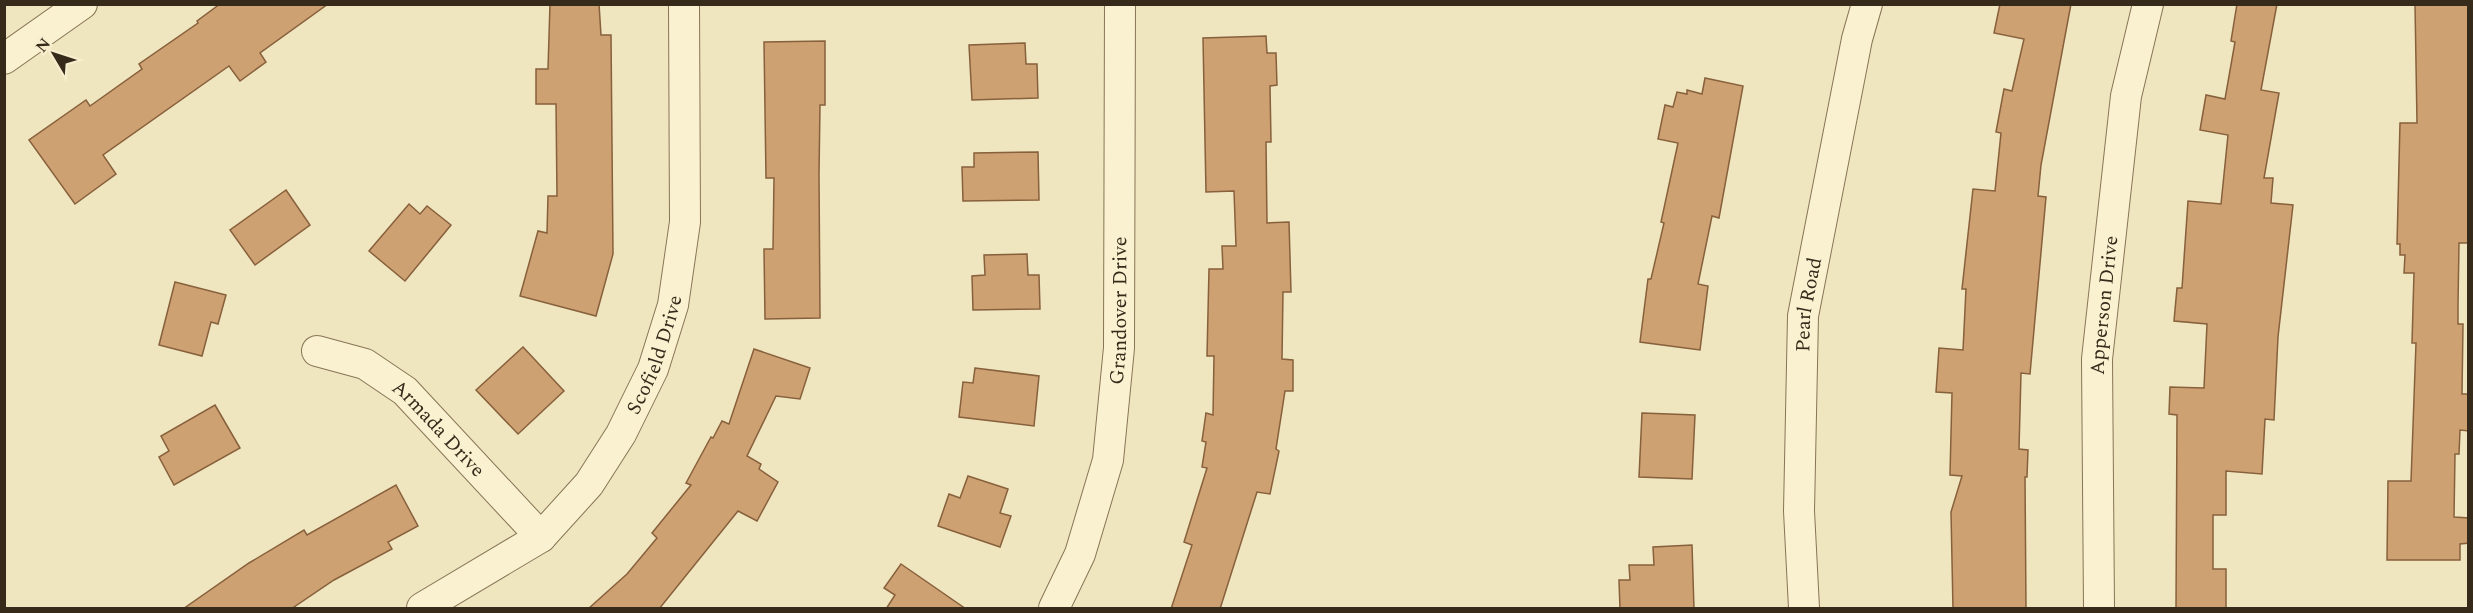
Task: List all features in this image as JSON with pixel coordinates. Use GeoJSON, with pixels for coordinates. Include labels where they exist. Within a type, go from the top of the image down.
{"type":"FeatureCollection","features":[{"type":"Feature","properties":{"kind":"street"},"geometry":{"type":"LineString","coordinates":[[4,59],[82,4]]}},
{"type":"Feature","properties":{"kind":"street","name":"Scofield Drive"},"geometry":{"type":"LineString","coordinates":[[422,609],[540,537],[589,484],[621,434],[653,369],[673,305],[685,222],[684,4]]}},
{"type":"Feature","properties":{"kind":"street","name":"Grandover Drive"},"geometry":{"type":"LineString","coordinates":[[1054,609],[1080,554],[1108,460],[1119,348],[1120,4]]}},
{"type":"Feature","properties":{"kind":"street","name":"Pearl Road"},"geometry":{"type":"LineString","coordinates":[[1804,609],[1798,511],[1803,316],[1857,39],[1868,4]]}},
{"type":"Feature","properties":{"kind":"street","name":"Apperson Drive"},"geometry":{"type":"LineString","coordinates":[[2099,609],[2097,358],[2126,96],[2148,4]]}},
{"type":"Feature","properties":{"kind":"street","name":"Armada Drive"},"geometry":{"type":"LineString","coordinates":[[317,351],[365,364],[405,390],[540,537]]}},
{"type":"Feature","properties":{"kind":"building"},"geometry":{"type":"Polygon","coordinates":[[[220,4],[328,4],[260,53],[266,62],[240,81],[229,66],[103,155],[116,174],[75,204],[29,140],[86,100],[90,106],[142,69],[139,64],[198,23],[197,21],[220,4]]]}},
{"type":"Feature","properties":{"kind":"building"},"geometry":{"type":"Polygon","coordinates":[[[550,4],[599,4],[601,35],[611,35],[613,254],[596,316],[520,296],[538,231],[547,233],[548,196],[557,196],[556,104],[536,104],[536,69],[548,69],[550,4]]]}},
{"type":"Feature","properties":{"kind":"building"},"geometry":{"type":"Polygon","coordinates":[[[2000,4],[2071,4],[2041,165],[2038,196],[2046,197],[2030,374],[2021,373],[2019,449],[2028,450],[2027,477],[2025,477],[2026,609],[1953,609],[1951,512],[1962,476],[1950,475],[1952,393],[1936,392],[1939,348],[1963,350],[1966,289],[1962,289],[1973,189],[1995,191],[2001,133],[1996,132],[2004,89],[2012,91],[2024,39],[1994,33],[2000,4]]]}},
{"type":"Feature","properties":{"kind":"building"},"geometry":{"type":"Polygon","coordinates":[[[2237,4],[2277,4],[2261,90],[2279,93],[2264,178],[2273,178],[2271,203],[2293,205],[2278,337],[2274,420],[2265,419],[2262,474],[2226,471],[2226,515],[2213,515],[2213,569],[2226,569],[2226,609],[2176,609],[2177,415],[2169,414],[2170,387],[2204,388],[2207,324],[2174,321],[2177,288],[2182,288],[2188,201],[2221,204],[2228,135],[2200,130],[2206,95],[2225,99],[2235,42],[2231,41],[2237,4]]]}},
{"type":"Feature","properties":{"kind":"building"},"geometry":{"type":"Polygon","coordinates":[[[2415,4],[2469,4],[2469,243],[2459,243],[2458,324],[2463,324],[2462,394],[2469,394],[2469,431],[2460,430],[2459,454],[2455,454],[2454,517],[2469,518],[2469,543],[2460,544],[2460,560],[2387,560],[2388,481],[2411,481],[2416,343],[2412,343],[2414,273],[2404,273],[2405,255],[2400,255],[2400,244],[2397,244],[2400,123],[2417,123],[2415,4]]]}},
{"type":"Feature","properties":{"kind":"building"},"geometry":{"type":"Polygon","coordinates":[[[1266,36],[1267,53],[1276,53],[1277,85],[1270,86],[1271,142],[1266,142],[1267,223],[1289,222],[1291,292],[1283,292],[1282,359],[1293,360],[1293,391],[1285,391],[1276,449],[1279,451],[1270,494],[1257,492],[1220,609],[1171,609],[1192,545],[1184,542],[1207,468],[1202,467],[1206,442],[1202,441],[1206,413],[1213,415],[1214,356],[1207,356],[1209,269],[1223,269],[1222,246],[1236,246],[1234,191],[1206,192],[1203,38],[1266,36]]]}},
{"type":"Feature","properties":{"kind":"building"},"geometry":{"type":"Polygon","coordinates":[[[825,41],[825,105],[820,105],[820,318],[765,319],[764,249],[773,249],[774,178],[766,178],[764,42],[825,41]]]}},
{"type":"Feature","properties":{"kind":"building"},"geometry":{"type":"Polygon","coordinates":[[[1025,43],[1026,64],[1037,64],[1038,98],[972,100],[969,45],[1025,43]]]}},
{"type":"Feature","properties":{"kind":"building"},"geometry":{"type":"Polygon","coordinates":[[[1705,78],[1743,86],[1719,218],[1712,216],[1698,284],[1708,286],[1700,350],[1640,342],[1648,279],[1651,279],[1664,223],[1661,222],[1678,143],[1658,139],[1665,105],[1673,107],[1677,92],[1687,94],[1687,90],[1702,94],[1705,78]]]}},
{"type":"Feature","properties":{"kind":"building"},"geometry":{"type":"Polygon","coordinates":[[[1038,152],[1039,200],[963,201],[962,167],[974,167],[974,153],[1038,152]]]}},
{"type":"Feature","properties":{"kind":"building"},"geometry":{"type":"Polygon","coordinates":[[[286,190],[310,225],[255,265],[230,230],[286,190]]]}},
{"type":"Feature","properties":{"kind":"building"},"geometry":{"type":"Polygon","coordinates":[[[409,204],[420,214],[427,206],[451,225],[405,281],[369,251],[409,204]]]}},
{"type":"Feature","properties":{"kind":"building"},"geometry":{"type":"Polygon","coordinates":[[[1027,254],[1028,275],[1039,275],[1040,309],[973,310],[972,276],[985,275],[984,255],[1027,254]]]}},
{"type":"Feature","properties":{"kind":"building"},"geometry":{"type":"Polygon","coordinates":[[[175,282],[226,295],[218,324],[211,322],[202,356],[159,345],[175,282]]]}},
{"type":"Feature","properties":{"kind":"building"},"geometry":{"type":"Polygon","coordinates":[[[523,347],[564,391],[518,434],[476,390],[523,347]]]}},
{"type":"Feature","properties":{"kind":"building"},"geometry":{"type":"Polygon","coordinates":[[[754,349],[810,368],[800,399],[776,396],[747,456],[761,464],[759,469],[778,482],[757,521],[738,511],[659,609],[588,609],[627,574],[657,538],[652,533],[691,485],[686,483],[711,437],[713,438],[722,421],[729,424],[754,349]]]}},
{"type":"Feature","properties":{"kind":"building"},"geometry":{"type":"Polygon","coordinates":[[[975,368],[1039,376],[1034,426],[959,417],[963,382],[973,383],[975,368]]]}},
{"type":"Feature","properties":{"kind":"building"},"geometry":{"type":"Polygon","coordinates":[[[215,405],[240,448],[174,485],[159,457],[169,451],[161,436],[215,405]]]}},
{"type":"Feature","properties":{"kind":"building"},"geometry":{"type":"Polygon","coordinates":[[[1642,413],[1695,415],[1692,479],[1639,477],[1642,413]]]}},
{"type":"Feature","properties":{"kind":"building"},"geometry":{"type":"Polygon","coordinates":[[[968,476],[1008,489],[1000,513],[1011,516],[1000,547],[938,526],[949,494],[960,498],[968,476]]]}},
{"type":"Feature","properties":{"kind":"building"},"geometry":{"type":"Polygon","coordinates":[[[396,485],[418,526],[388,542],[392,549],[334,580],[291,609],[183,609],[249,563],[304,530],[307,535],[396,485]]]}},
{"type":"Feature","properties":{"kind":"building"},"geometry":{"type":"Polygon","coordinates":[[[1692,545],[1694,609],[1620,609],[1619,580],[1630,580],[1629,565],[1654,565],[1653,547],[1692,545]]]}},
{"type":"Feature","properties":{"kind":"building"},"geometry":{"type":"Polygon","coordinates":[[[901,564],[966,609],[886,609],[895,595],[884,588],[901,564]]]}}]}
